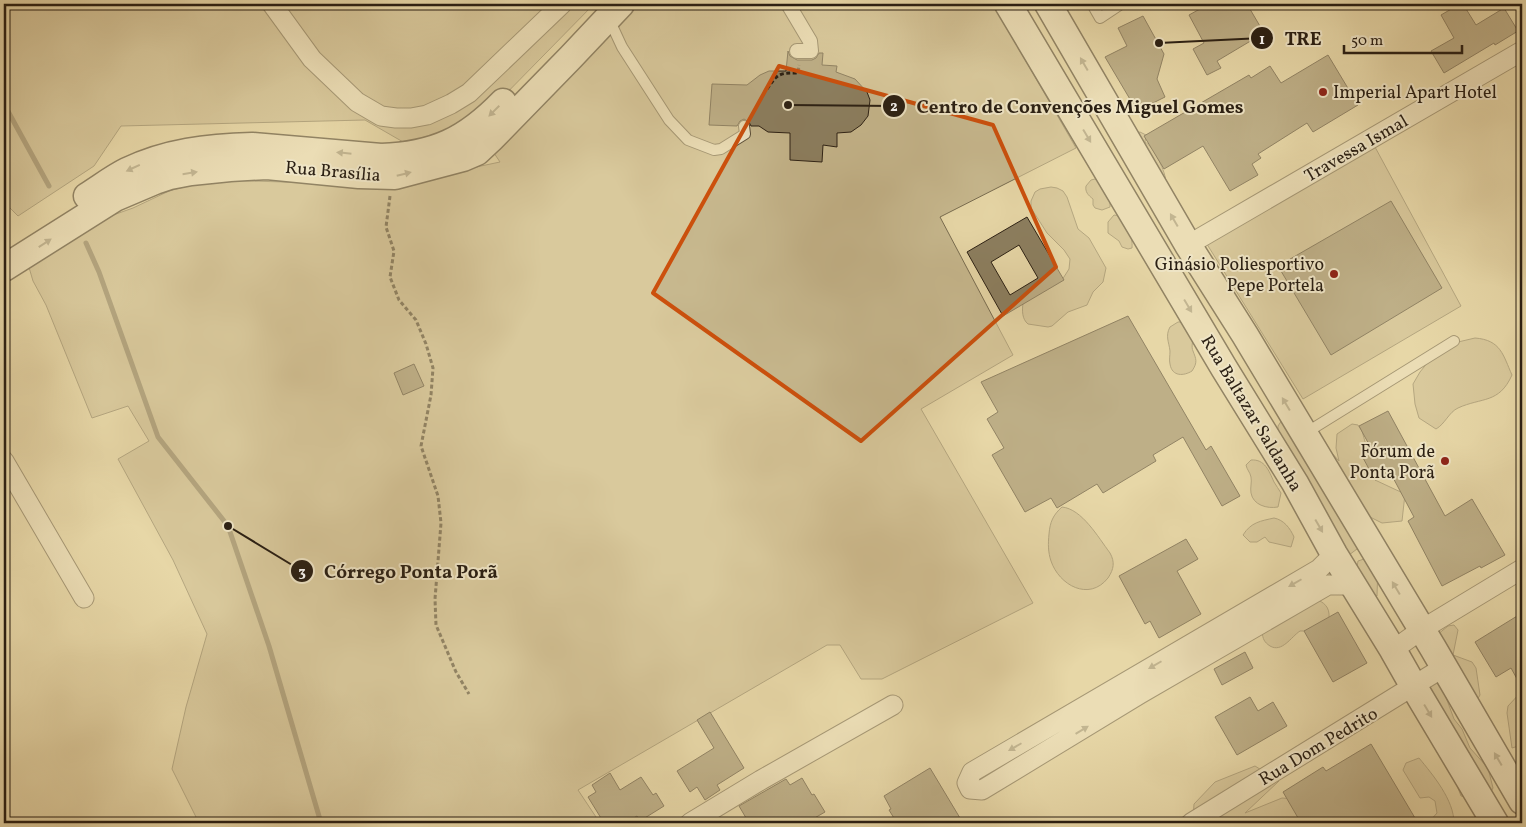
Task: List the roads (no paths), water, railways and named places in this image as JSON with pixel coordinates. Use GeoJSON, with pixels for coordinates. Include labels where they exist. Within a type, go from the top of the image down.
{"type":"FeatureCollection","features":[{"type":"Feature","properties":{"kind":"main road"},"geometry":{"type":"LineString","coordinates":[[1014,12],[1049,4]]}},
{"type":"Feature","properties":{"kind":"main road","name":"Rua Baltazar Saldanha"},"geometry":{"type":"LineString","coordinates":[[1049,4],[1188,245],[1245,335],[1522,801]]}},
{"type":"Feature","properties":{"kind":"main road","name":"Rua Brasília"},"geometry":{"type":"LineString","coordinates":[[4,268],[114,198],[170,176],[220,169],[267,166],[360,175],[395,176],[463,158],[477,152],[551,78],[610,8]]}},
{"type":"Feature","properties":{"kind":"main road","name":"Rua Brasília"},"geometry":{"type":"LineString","coordinates":[[4,248],[124,172],[144,163],[183,151],[230,146],[252,146],[381,157],[400,156],[448,144],[470,132],[487,119],[610,8]]}},
{"type":"Feature","properties":{"kind":"main road","name":"Rua Baltazar Saldanha"},"geometry":{"type":"LineString","coordinates":[[1014,12],[1495,823]]}},
{"type":"Feature","properties":{"kind":"main road"},"geometry":{"type":"LineString","coordinates":[[1213,349],[1245,335]]}},
{"type":"Feature","properties":{"kind":"street"},"geometry":{"type":"LineString","coordinates":[[272,4],[312,59],[357,102],[381,116],[411,118],[427,115],[469,93],[562,4]]}},
{"type":"Feature","properties":{"kind":"street"},"geometry":{"type":"LineString","coordinates":[[788,4],[810,41],[804,51]]}},
{"type":"Feature","properties":{"kind":"street","name":"Travessa Ismal"},"geometry":{"type":"LineString","coordinates":[[1188,245],[1522,51]]}},
{"type":"Feature","properties":{"kind":"street"},"geometry":{"type":"LineString","coordinates":[[4,461],[84,598]]}},
{"type":"Feature","properties":{"kind":"street"},"geometry":{"type":"LineString","coordinates":[[1334,554],[1319,569],[1136,686],[982,790],[970,789],[967,783],[972,772],[1136,686],[1328,585],[1353,585]]}},
{"type":"Feature","properties":{"kind":"street"},"geometry":{"type":"LineString","coordinates":[[1393,650],[1421,630],[1522,569]]}},
{"type":"Feature","properties":{"kind":"street","name":"Rua Dom Pedrito"},"geometry":{"type":"LineString","coordinates":[[1191,823],[1444,668]]}},
{"type":"Feature","properties":{"kind":"street"},"geometry":{"type":"LineString","coordinates":[[690,823],[893,705]]}},
{"type":"Feature","properties":{"kind":"lane"},"geometry":{"type":"LineString","coordinates":[[1092,4],[1100,18],[1121,4]]}},
{"type":"Feature","properties":{"kind":"lane"},"geometry":{"type":"LineString","coordinates":[[610,8],[622,47],[669,120],[688,140],[714,150],[721,149],[745,134],[744,126]]}},
{"type":"Feature","properties":{"kind":"lane"},"geometry":{"type":"LineString","coordinates":[[1304,434],[1454,341]]}},
{"type":"Feature","properties":{"kind":"waterway"},"geometry":{"type":"LineString","coordinates":[[4,104],[49,186]]}},
{"type":"Feature","properties":{"kind":"waterway"},"geometry":{"type":"LineString","coordinates":[[86,243],[99,272],[158,437],[228,526],[269,646],[321,823]]}},
{"type":"Feature","properties":{"kind":"place","name":"TRE"},"geometry":{"type":"Point","coordinates":[1159,43]}},
{"type":"Feature","properties":{"kind":"place","name":"Imperial Apart Hotel"},"geometry":{"type":"Point","coordinates":[1323,92]}},
{"type":"Feature","properties":{"kind":"place","name":"Centro de Convenções Miguel Gomes"},"geometry":{"type":"Point","coordinates":[788,105]}},
{"type":"Feature","properties":{"kind":"place","name":"Ginásio Poliesportivo Pepe Portela"},"geometry":{"type":"Point","coordinates":[1334,274]}},
{"type":"Feature","properties":{"kind":"place","name":"Fórum de Ponta Porã"},"geometry":{"type":"Point","coordinates":[1445,461]}},
{"type":"Feature","properties":{"kind":"place","name":"Córrego Ponta Porã"},"geometry":{"type":"Point","coordinates":[228,526]}}]}
